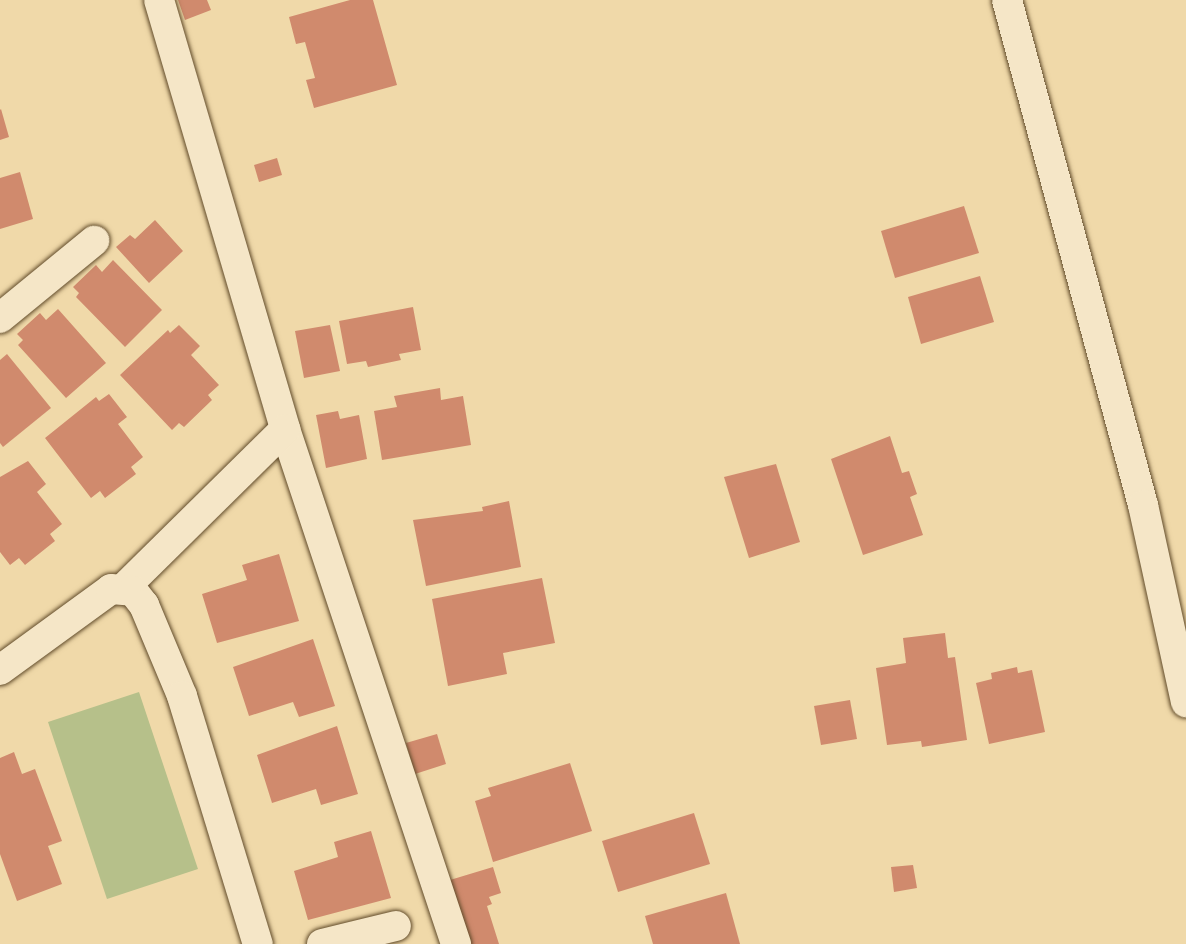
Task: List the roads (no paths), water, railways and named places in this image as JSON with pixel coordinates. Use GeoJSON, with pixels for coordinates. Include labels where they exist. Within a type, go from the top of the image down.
{"type":"FeatureCollection","features":[{"type":"Feature","properties":{"kind":"street"},"geometry":{"type":"LineString","coordinates":[[159,0],[285,429],[456,944]]}},
{"type":"Feature","properties":{"kind":"street"},"geometry":{"type":"LineString","coordinates":[[1007,0],[1143,505],[1186,702]]}},
{"type":"Feature","properties":{"kind":"street"},"geometry":{"type":"LineString","coordinates":[[0,318],[94,241]]}},
{"type":"Feature","properties":{"kind":"street"},"geometry":{"type":"LineString","coordinates":[[124,588],[285,429]]}},
{"type":"Feature","properties":{"kind":"street"},"geometry":{"type":"LineString","coordinates":[[0,670],[111,589],[124,588],[133,591],[144,604],[182,696],[258,944]]}},
{"type":"Feature","properties":{"kind":"street"},"geometry":{"type":"LineString","coordinates":[[322,944],[396,926]]}}]}
